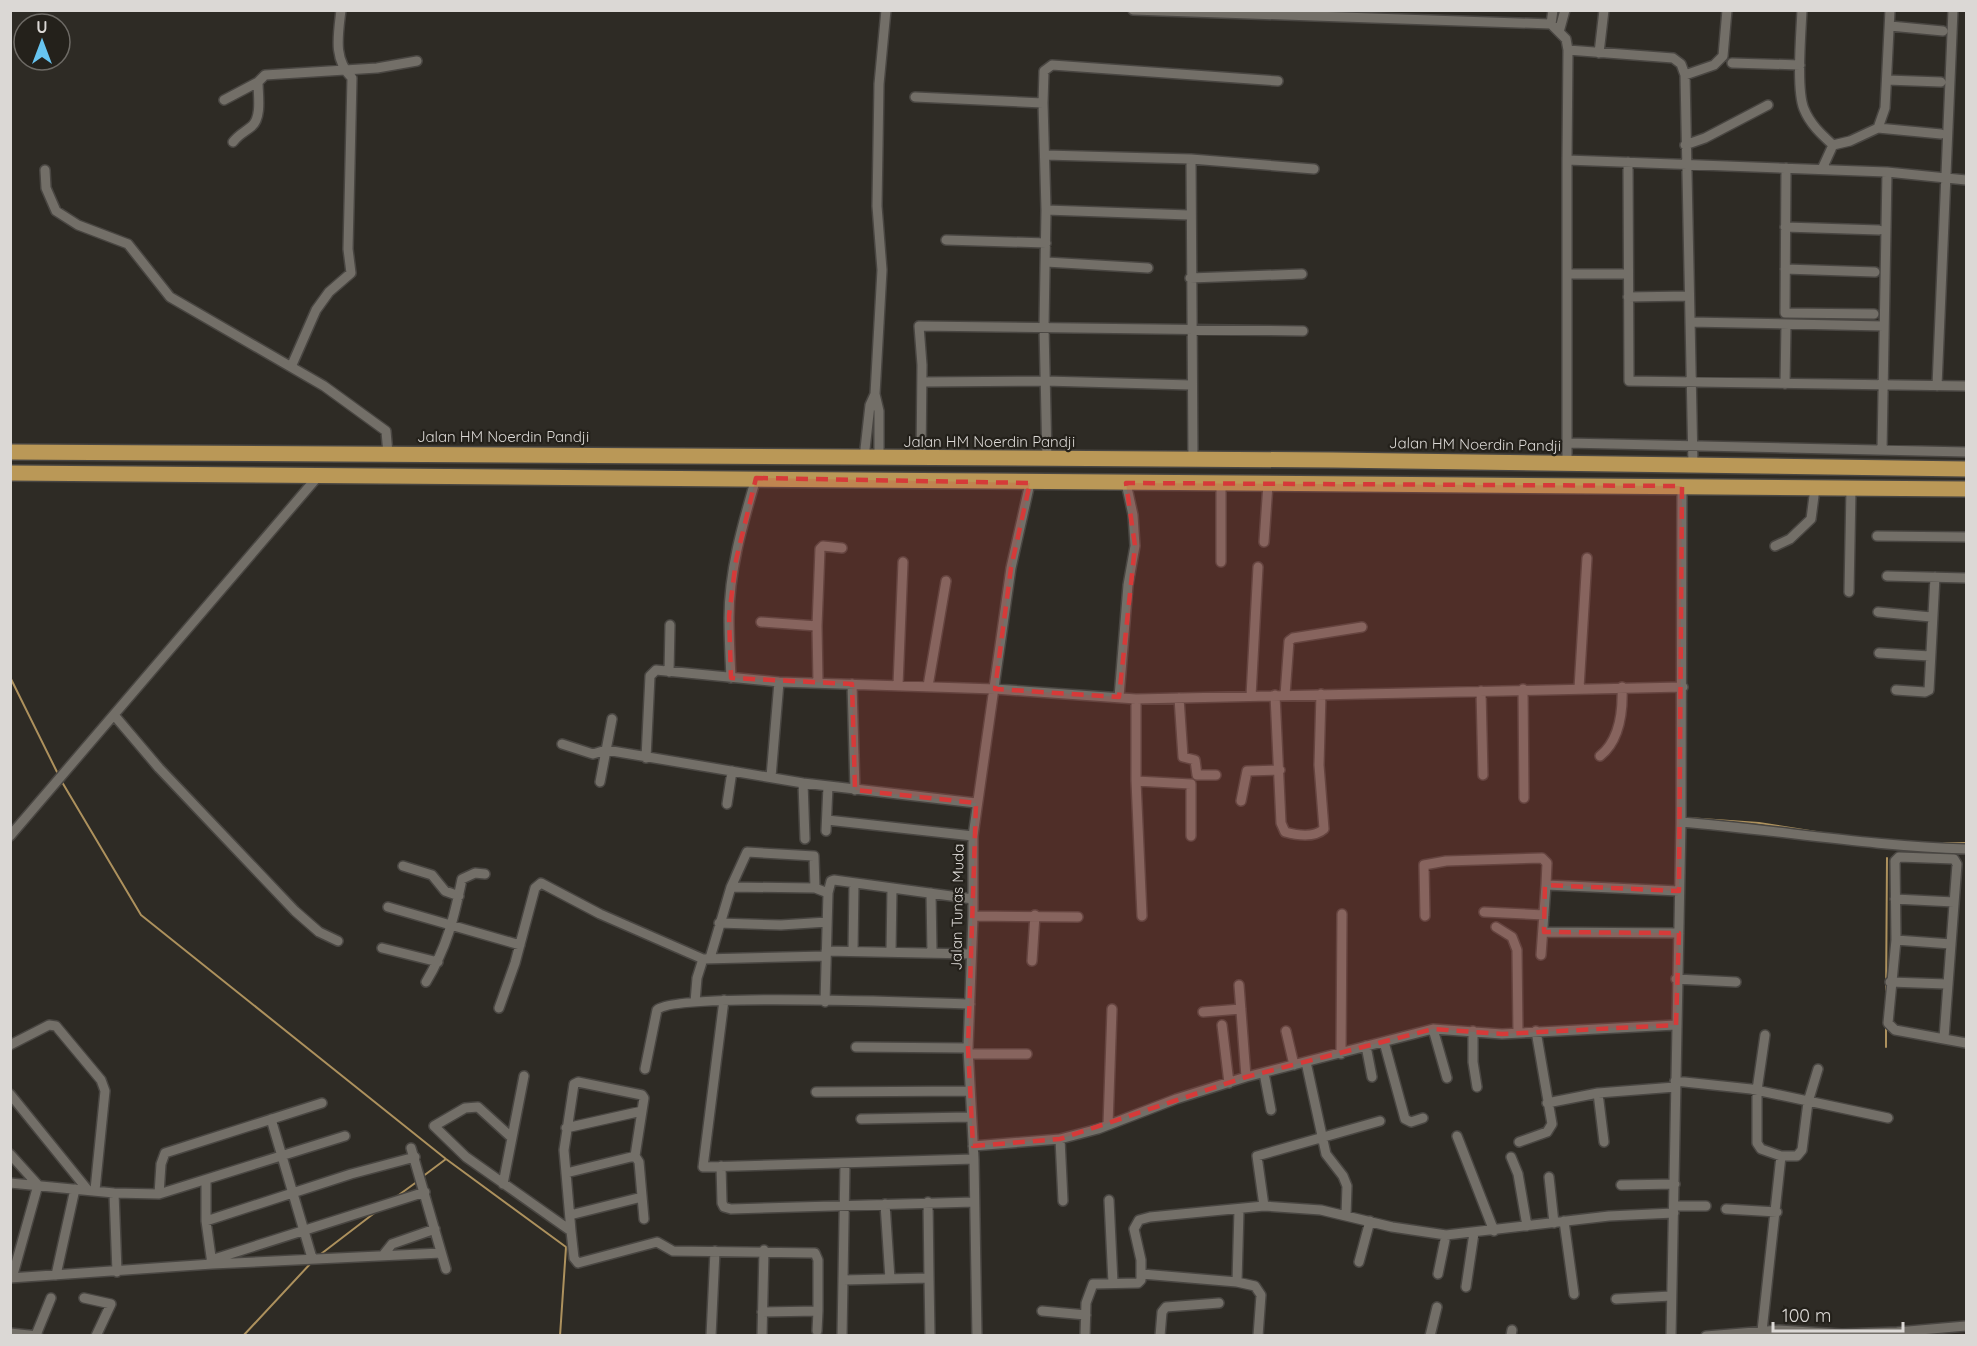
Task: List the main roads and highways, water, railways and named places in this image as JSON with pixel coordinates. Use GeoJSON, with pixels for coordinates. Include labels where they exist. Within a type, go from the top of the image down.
{"type":"FeatureCollection","features":[{"type":"Feature","properties":{"kind":"main road","name":"Jalan HM Noerdin Pandji"},"geometry":{"type":"LineString","coordinates":[[10,452],[1193,460],[1966,469]]}},
{"type":"Feature","properties":{"kind":"main road"},"geometry":{"type":"LineString","coordinates":[[1565,485],[1570,473],[1566,464]]}},
{"type":"Feature","properties":{"kind":"main road"},"geometry":{"type":"LineString","coordinates":[[10,473],[1966,489]]}},
{"type":"Feature","properties":{"kind":"waterway"},"geometry":{"type":"LineString","coordinates":[[10,677],[58,774]]}},
{"type":"Feature","properties":{"kind":"waterway"},"geometry":{"type":"LineString","coordinates":[[62,782],[141,915],[446,1159],[566,1247],[560,1336]]}},
{"type":"Feature","properties":{"kind":"waterway"},"geometry":{"type":"LineString","coordinates":[[1687,818],[1759,823],[1829,834]]}},
{"type":"Feature","properties":{"kind":"waterway"},"geometry":{"type":"LineString","coordinates":[[1927,843],[1966,843]]}},
{"type":"Feature","properties":{"kind":"waterway"},"geometry":{"type":"LineString","coordinates":[[1886,999],[1887,858]]}},
{"type":"Feature","properties":{"kind":"waterway"},"geometry":{"type":"LineString","coordinates":[[1886,1026],[1886,1047]]}},
{"type":"Feature","properties":{"kind":"waterway"},"geometry":{"type":"LineString","coordinates":[[422,1177],[446,1159]]}},
{"type":"Feature","properties":{"kind":"waterway"},"geometry":{"type":"LineString","coordinates":[[396,1197],[418,1181]]}},
{"type":"Feature","properties":{"kind":"waterway"},"geometry":{"type":"LineString","coordinates":[[317,1257],[377,1211]]}},
{"type":"Feature","properties":{"kind":"waterway"},"geometry":{"type":"LineString","coordinates":[[243,1336],[311,1263]]}}]}
